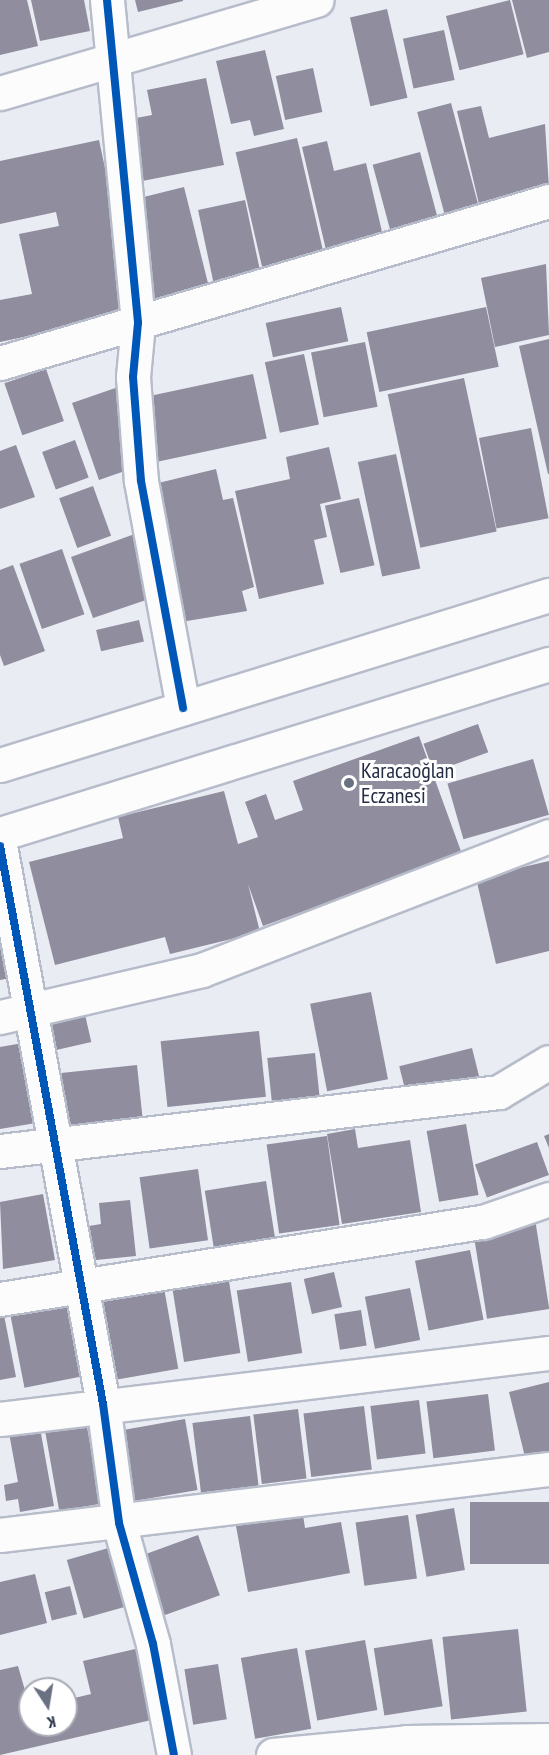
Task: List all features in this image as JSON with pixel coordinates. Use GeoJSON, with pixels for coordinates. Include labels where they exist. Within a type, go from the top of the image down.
{"type":"FeatureCollection","features":[{"type":"Feature","properties":{"kind":"street"},"geometry":{"type":"LineString","coordinates":[[107,0],[138,323],[133,377],[141,481],[183,708]]}},
{"type":"Feature","properties":{"kind":"street"},"geometry":{"type":"LineString","coordinates":[[0,93],[112,58],[318,0]]}},
{"type":"Feature","properties":{"kind":"street"},"geometry":{"type":"LineString","coordinates":[[0,363],[549,201]]}},
{"type":"Feature","properties":{"kind":"street"},"geometry":{"type":"LineString","coordinates":[[0,765],[549,595]]}},
{"type":"Feature","properties":{"kind":"street"},"geometry":{"type":"LineString","coordinates":[[0,834],[549,664]]}},
{"type":"Feature","properties":{"kind":"street"},"geometry":{"type":"LineString","coordinates":[[15,1014],[202,970],[549,836]]}},
{"type":"Feature","properties":{"kind":"street"},"geometry":{"type":"LineString","coordinates":[[0,846],[15,1014],[54,1143],[103,1404],[119,1523],[153,1644],[174,1755]]}},
{"type":"Feature","properties":{"kind":"street"},"geometry":{"type":"LineString","coordinates":[[0,1151],[499,1092],[549,1062]]}},
{"type":"Feature","properties":{"kind":"street"},"geometry":{"type":"LineString","coordinates":[[0,1299],[81,1288],[483,1222],[549,1199]]}},
{"type":"Feature","properties":{"kind":"street"},"geometry":{"type":"LineString","coordinates":[[0,1419],[103,1404],[335,1381],[549,1353]]}},
{"type":"Feature","properties":{"kind":"street"},"geometry":{"type":"LineString","coordinates":[[0,1535],[119,1523],[549,1469]]}},
{"type":"Feature","properties":{"kind":"street"},"geometry":{"type":"LineString","coordinates":[[273,1755],[407,1742],[549,1740]]}},
{"type":"Feature","properties":{"kind":"building"},"geometry":{"type":"Polygon","coordinates":[[[0,0],[27,0],[38,46],[0,55],[0,0]]]}},
{"type":"Feature","properties":{"kind":"building"},"geometry":{"type":"Polygon","coordinates":[[[31,0],[84,0],[90,31],[40,41],[31,0]]]}},
{"type":"Feature","properties":{"kind":"building"},"geometry":{"type":"Polygon","coordinates":[[[135,0],[183,0],[183,1],[138,12],[135,0]]]}},
{"type":"Feature","properties":{"kind":"building"},"geometry":{"type":"Polygon","coordinates":[[[510,0],[524,54],[460,70],[446,16],[510,0]]]}},
{"type":"Feature","properties":{"kind":"building"},"geometry":{"type":"Polygon","coordinates":[[[512,0],[549,0],[549,52],[527,58],[512,0]]]}},
{"type":"Feature","properties":{"kind":"building"},"geometry":{"type":"Polygon","coordinates":[[[387,9],[407,98],[370,106],[350,18],[387,9]]]}},
{"type":"Feature","properties":{"kind":"building"},"geometry":{"type":"Polygon","coordinates":[[[444,30],[455,80],[414,89],[403,39],[444,30]]]}},
{"type":"Feature","properties":{"kind":"building"},"geometry":{"type":"Polygon","coordinates":[[[265,50],[284,129],[254,136],[250,120],[231,124],[216,61],[265,50]]]}},
{"type":"Feature","properties":{"kind":"building"},"geometry":{"type":"Polygon","coordinates":[[[313,68],[322,112],[285,120],[276,76],[313,68]]]}},
{"type":"Feature","properties":{"kind":"building"},"geometry":{"type":"Polygon","coordinates":[[[206,78],[224,165],[132,183],[120,121],[152,115],[147,90],[206,78]]]}},
{"type":"Feature","properties":{"kind":"building"},"geometry":{"type":"Polygon","coordinates":[[[451,103],[480,211],[446,220],[417,112],[451,103]]]}},
{"type":"Feature","properties":{"kind":"building"},"geometry":{"type":"Polygon","coordinates":[[[481,106],[489,138],[545,124],[549,188],[479,204],[457,111],[481,106]]]}},
{"type":"Feature","properties":{"kind":"building"},"geometry":{"type":"Polygon","coordinates":[[[297,138],[324,253],[262,267],[236,152],[297,138]]]}},
{"type":"Feature","properties":{"kind":"building"},"geometry":{"type":"Polygon","coordinates":[[[99,140],[136,313],[0,342],[0,300],[32,294],[19,234],[59,226],[56,212],[0,224],[0,161],[99,140]]]}},
{"type":"Feature","properties":{"kind":"building"},"geometry":{"type":"Polygon","coordinates":[[[327,141],[334,171],[366,163],[383,236],[326,250],[302,147],[327,141]]]}},
{"type":"Feature","properties":{"kind":"building"},"geometry":{"type":"Polygon","coordinates":[[[420,152],[438,221],[391,233],[373,165],[420,152]]]}},
{"type":"Feature","properties":{"kind":"building"},"geometry":{"type":"Polygon","coordinates":[[[184,187],[210,290],[155,303],[130,201],[184,187]]]}},
{"type":"Feature","properties":{"kind":"building"},"geometry":{"type":"Polygon","coordinates":[[[245,200],[261,273],[214,283],[198,210],[245,200]]]}},
{"type":"Feature","properties":{"kind":"building"},"geometry":{"type":"Polygon","coordinates":[[[546,264],[549,335],[495,347],[481,278],[546,264]]]}},
{"type":"Feature","properties":{"kind":"building"},"geometry":{"type":"Polygon","coordinates":[[[341,307],[348,341],[273,357],[266,323],[341,307]]]}},
{"type":"Feature","properties":{"kind":"building"},"geometry":{"type":"Polygon","coordinates":[[[486,307],[499,367],[379,392],[367,332],[486,307]]]}},
{"type":"Feature","properties":{"kind":"building"},"geometry":{"type":"Polygon","coordinates":[[[549,339],[549,474],[548,474],[519,346],[549,339]]]}},
{"type":"Feature","properties":{"kind":"building"},"geometry":{"type":"Polygon","coordinates":[[[365,342],[378,407],[324,417],[311,352],[365,342]]]}},
{"type":"Feature","properties":{"kind":"building"},"geometry":{"type":"Polygon","coordinates":[[[304,354],[319,424],[280,433],[265,362],[304,354]]]}},
{"type":"Feature","properties":{"kind":"building"},"geometry":{"type":"Polygon","coordinates":[[[46,369],[64,421],[22,435],[4,383],[46,369]]]}},
{"type":"Feature","properties":{"kind":"building"},"geometry":{"type":"Polygon","coordinates":[[[253,374],[267,439],[156,462],[142,397],[253,374]]]}},
{"type":"Feature","properties":{"kind":"building"},"geometry":{"type":"Polygon","coordinates":[[[464,378],[497,532],[420,548],[388,394],[464,378]]]}},
{"type":"Feature","properties":{"kind":"building"},"geometry":{"type":"Polygon","coordinates":[[[127,384],[145,464],[99,480],[72,403],[127,384]]]}},
{"type":"Feature","properties":{"kind":"building"},"geometry":{"type":"Polygon","coordinates":[[[531,428],[549,518],[497,528],[479,438],[531,428]]]}},
{"type":"Feature","properties":{"kind":"building"},"geometry":{"type":"Polygon","coordinates":[[[75,440],[89,478],[56,490],[42,452],[75,440]]]}},
{"type":"Feature","properties":{"kind":"building"},"geometry":{"type":"Polygon","coordinates":[[[16,445],[35,497],[0,509],[0,451],[16,445]]]}},
{"type":"Feature","properties":{"kind":"building"},"geometry":{"type":"Polygon","coordinates":[[[329,447],[341,499],[320,504],[327,537],[314,540],[324,584],[259,599],[235,491],[290,479],[286,457],[329,447]]]}},
{"type":"Feature","properties":{"kind":"building"},"geometry":{"type":"Polygon","coordinates":[[[396,454],[420,568],[382,577],[358,462],[396,454]]]}},
{"type":"Feature","properties":{"kind":"building"},"geometry":{"type":"Polygon","coordinates":[[[216,469],[223,500],[233,498],[254,587],[242,591],[247,611],[181,622],[150,485],[216,469]]]}},
{"type":"Feature","properties":{"kind":"building"},"geometry":{"type":"Polygon","coordinates":[[[93,486],[111,536],[77,548],[59,498],[93,486]]]}},
{"type":"Feature","properties":{"kind":"building"},"geometry":{"type":"Polygon","coordinates":[[[359,498],[375,565],[340,573],[325,506],[359,498]]]}},
{"type":"Feature","properties":{"kind":"building"},"geometry":{"type":"Polygon","coordinates":[[[143,531],[152,598],[93,618],[71,557],[143,531]]]}},
{"type":"Feature","properties":{"kind":"building"},"geometry":{"type":"Polygon","coordinates":[[[62,549],[84,614],[42,629],[19,564],[62,549]]]}},
{"type":"Feature","properties":{"kind":"building"},"geometry":{"type":"Polygon","coordinates":[[[13,565],[45,651],[4,666],[0,655],[0,570],[13,565]]]}},
{"type":"Feature","properties":{"kind":"building"},"geometry":{"type":"Polygon","coordinates":[[[139,620],[144,641],[101,651],[96,630],[139,620]]]}},
{"type":"Feature","properties":{"kind":"building"},"geometry":{"type":"Polygon","coordinates":[[[478,724],[488,752],[434,772],[423,744],[478,724]]]}},
{"type":"Feature","properties":{"kind":"building"},"geometry":{"type":"Polygon","coordinates":[[[419,736],[462,854],[263,926],[248,884],[260,932],[170,954],[165,937],[55,965],[29,862],[123,838],[118,817],[224,791],[238,844],[258,837],[245,802],[266,794],[275,820],[303,810],[293,781],[419,736]]]}},
{"type":"Feature","properties":{"kind":"building"},"geometry":{"type":"Polygon","coordinates":[[[533,759],[549,815],[463,839],[447,784],[533,759]]]}},
{"type":"Feature","properties":{"kind":"building"},"geometry":{"type":"Polygon","coordinates":[[[549,861],[549,951],[496,964],[476,878],[549,861]]]}},
{"type":"Feature","properties":{"kind":"building"},"geometry":{"type":"Polygon","coordinates":[[[0,932],[11,978],[0,980],[0,932]]]}},
{"type":"Feature","properties":{"kind":"building"},"geometry":{"type":"Polygon","coordinates":[[[371,992],[388,1079],[327,1091],[310,1004],[371,992]]]}},
{"type":"Feature","properties":{"kind":"building"},"geometry":{"type":"Polygon","coordinates":[[[83,1006],[91,1042],[55,1050],[47,1014],[83,1006]]]}},
{"type":"Feature","properties":{"kind":"building"},"geometry":{"type":"Polygon","coordinates":[[[259,1031],[266,1097],[167,1107],[161,1041],[259,1031]]]}},
{"type":"Feature","properties":{"kind":"building"},"geometry":{"type":"Polygon","coordinates":[[[23,1043],[36,1123],[0,1129],[0,1047],[23,1043]]]}},
{"type":"Feature","properties":{"kind":"building"},"geometry":{"type":"Polygon","coordinates":[[[472,1048],[479,1077],[406,1095],[399,1066],[472,1048]]]}},
{"type":"Feature","properties":{"kind":"building"},"geometry":{"type":"Polygon","coordinates":[[[315,1053],[320,1102],[272,1107],[267,1058],[315,1053]]]}},
{"type":"Feature","properties":{"kind":"building"},"geometry":{"type":"Polygon","coordinates":[[[137,1065],[143,1122],[57,1131],[51,1074],[137,1065]]]}},
{"type":"Feature","properties":{"kind":"building"},"geometry":{"type":"Polygon","coordinates":[[[466,1124],[479,1195],[439,1202],[427,1131],[466,1124]]]}},
{"type":"Feature","properties":{"kind":"building"},"geometry":{"type":"Polygon","coordinates":[[[355,1129],[358,1148],[410,1140],[421,1212],[342,1224],[327,1134],[355,1129]]]}},
{"type":"Feature","properties":{"kind":"building"},"geometry":{"type":"Polygon","coordinates":[[[549,1134],[549,1148],[544,1136],[549,1134]]]}},
{"type":"Feature","properties":{"kind":"building"},"geometry":{"type":"Polygon","coordinates":[[[327,1136],[340,1225],[279,1234],[267,1144],[327,1136]]]}},
{"type":"Feature","properties":{"kind":"building"},"geometry":{"type":"Polygon","coordinates":[[[537,1142],[549,1175],[487,1197],[475,1165],[537,1142]]]}},
{"type":"Feature","properties":{"kind":"building"},"geometry":{"type":"Polygon","coordinates":[[[198,1169],[208,1240],[150,1249],[140,1177],[198,1169]]]}},
{"type":"Feature","properties":{"kind":"building"},"geometry":{"type":"Polygon","coordinates":[[[266,1181],[275,1240],[214,1250],[205,1191],[266,1181]]]}},
{"type":"Feature","properties":{"kind":"building"},"geometry":{"type":"Polygon","coordinates":[[[43,1194],[55,1260],[3,1269],[0,1202],[43,1194]]]}},
{"type":"Feature","properties":{"kind":"building"},"geometry":{"type":"Polygon","coordinates":[[[130,1200],[136,1256],[86,1261],[83,1227],[101,1224],[99,1203],[130,1200]]]}},
{"type":"Feature","properties":{"kind":"building"},"geometry":{"type":"Polygon","coordinates":[[[535,1219],[549,1309],[487,1319],[473,1229],[535,1219]]]}},
{"type":"Feature","properties":{"kind":"building"},"geometry":{"type":"Polygon","coordinates":[[[470,1250],[484,1320],[429,1330],[415,1261],[470,1250]]]}},
{"type":"Feature","properties":{"kind":"building"},"geometry":{"type":"Polygon","coordinates":[[[334,1272],[342,1307],[312,1314],[304,1279],[334,1272]]]}},
{"type":"Feature","properties":{"kind":"building"},"geometry":{"type":"Polygon","coordinates":[[[228,1275],[240,1353],[184,1362],[172,1284],[228,1275]]]}},
{"type":"Feature","properties":{"kind":"building"},"geometry":{"type":"Polygon","coordinates":[[[163,1282],[178,1369],[110,1381],[95,1294],[163,1282]]]}},
{"type":"Feature","properties":{"kind":"building"},"geometry":{"type":"Polygon","coordinates":[[[291,1282],[302,1353],[248,1362],[237,1291],[291,1282]]]}},
{"type":"Feature","properties":{"kind":"building"},"geometry":{"type":"Polygon","coordinates":[[[410,1288],[420,1340],[375,1349],[365,1297],[410,1288]]]}},
{"type":"Feature","properties":{"kind":"building"},"geometry":{"type":"Polygon","coordinates":[[[72,1302],[86,1376],[24,1388],[10,1314],[72,1302]]]}},
{"type":"Feature","properties":{"kind":"building"},"geometry":{"type":"Polygon","coordinates":[[[361,1310],[367,1346],[340,1350],[334,1314],[361,1310]]]}},
{"type":"Feature","properties":{"kind":"building"},"geometry":{"type":"Polygon","coordinates":[[[0,1315],[4,1315],[16,1377],[0,1380],[0,1315]]]}},
{"type":"Feature","properties":{"kind":"building"},"geometry":{"type":"Polygon","coordinates":[[[549,1382],[549,1452],[525,1457],[509,1392],[549,1382]]]}},
{"type":"Feature","properties":{"kind":"building"},"geometry":{"type":"Polygon","coordinates":[[[488,1394],[495,1451],[433,1458],[426,1402],[488,1394]]]}},
{"type":"Feature","properties":{"kind":"building"},"geometry":{"type":"Polygon","coordinates":[[[419,1400],[426,1454],[377,1460],[370,1406],[419,1400]]]}},
{"type":"Feature","properties":{"kind":"building"},"geometry":{"type":"Polygon","coordinates":[[[364,1406],[372,1470],[311,1477],[303,1413],[364,1406]]]}},
{"type":"Feature","properties":{"kind":"building"},"geometry":{"type":"Polygon","coordinates":[[[298,1409],[307,1478],[262,1484],[253,1414],[298,1409]]]}},
{"type":"Feature","properties":{"kind":"building"},"geometry":{"type":"Polygon","coordinates":[[[250,1416],[259,1485],[201,1493],[192,1423],[250,1416]]]}},
{"type":"Feature","properties":{"kind":"building"},"geometry":{"type":"Polygon","coordinates":[[[185,1419],[198,1490],[132,1502],[119,1431],[185,1419]]]}},
{"type":"Feature","properties":{"kind":"building"},"geometry":{"type":"Polygon","coordinates":[[[86,1421],[101,1504],[59,1511],[45,1428],[86,1421]]]}},
{"type":"Feature","properties":{"kind":"building"},"geometry":{"type":"Polygon","coordinates":[[[40,1428],[54,1506],[20,1512],[18,1499],[6,1501],[4,1485],[18,1482],[9,1433],[40,1428]]]}},
{"type":"Feature","properties":{"kind":"building"},"geometry":{"type":"Polygon","coordinates":[[[470,1502],[549,1502],[549,1564],[470,1564],[470,1502]]]}},
{"type":"Feature","properties":{"kind":"building"},"geometry":{"type":"Polygon","coordinates":[[[454,1508],[465,1570],[427,1577],[416,1515],[454,1508]]]}},
{"type":"Feature","properties":{"kind":"building"},"geometry":{"type":"Polygon","coordinates":[[[303,1515],[305,1528],[341,1522],[350,1573],[248,1592],[236,1526],[303,1515]]]}},
{"type":"Feature","properties":{"kind":"building"},"geometry":{"type":"Polygon","coordinates":[[[408,1515],[417,1578],[364,1586],[356,1522],[408,1515]]]}},
{"type":"Feature","properties":{"kind":"building"},"geometry":{"type":"Polygon","coordinates":[[[198,1535],[220,1595],[159,1617],[137,1557],[198,1535]]]}},
{"type":"Feature","properties":{"kind":"building"},"geometry":{"type":"Polygon","coordinates":[[[112,1547],[129,1606],[84,1619],[67,1560],[112,1547]]]}},
{"type":"Feature","properties":{"kind":"building"},"geometry":{"type":"Polygon","coordinates":[[[35,1574],[47,1623],[0,1635],[0,1582],[35,1574]]]}},
{"type":"Feature","properties":{"kind":"building"},"geometry":{"type":"Polygon","coordinates":[[[70,1586],[77,1614],[52,1620],[45,1592],[70,1586]]]}},
{"type":"Feature","properties":{"kind":"building"},"geometry":{"type":"Polygon","coordinates":[[[518,1629],[527,1712],[451,1719],[442,1637],[518,1629]]]}},
{"type":"Feature","properties":{"kind":"building"},"geometry":{"type":"Polygon","coordinates":[[[432,1639],[443,1706],[384,1715],[374,1648],[432,1639]]]}},
{"type":"Feature","properties":{"kind":"building"},"geometry":{"type":"Polygon","coordinates":[[[365,1640],[377,1710],[317,1721],[305,1651],[365,1640]]]}},
{"type":"Feature","properties":{"kind":"building"},"geometry":{"type":"Polygon","coordinates":[[[144,1647],[160,1718],[78,1737],[78,1697],[91,1694],[83,1661],[144,1647]]]}},
{"type":"Feature","properties":{"kind":"building"},"geometry":{"type":"Polygon","coordinates":[[[297,1648],[311,1729],[255,1739],[241,1658],[297,1648]]]}},
{"type":"Feature","properties":{"kind":"building"},"geometry":{"type":"Polygon","coordinates":[[[218,1664],[227,1719],[193,1725],[184,1669],[218,1664]]]}},
{"type":"Feature","properties":{"kind":"building"},"geometry":{"type":"Polygon","coordinates":[[[18,1666],[21,1677],[18,1677],[18,1737],[78,1737],[0,1755],[0,1670],[18,1666]]]}},
{"type":"Feature","properties":{"kind":"cycle path"},"geometry":{"type":"LineString","coordinates":[[107,0],[138,323],[133,377],[141,481],[183,708]]}},
{"type":"Feature","properties":{"kind":"cycle path"},"geometry":{"type":"LineString","coordinates":[[0,846],[103,1404],[119,1523],[153,1644],[174,1755]]}},
{"type":"Feature","properties":{"kind":"place","name":"Karacaoğlan Eczanesi"},"geometry":{"type":"Point","coordinates":[349,783]}}]}
